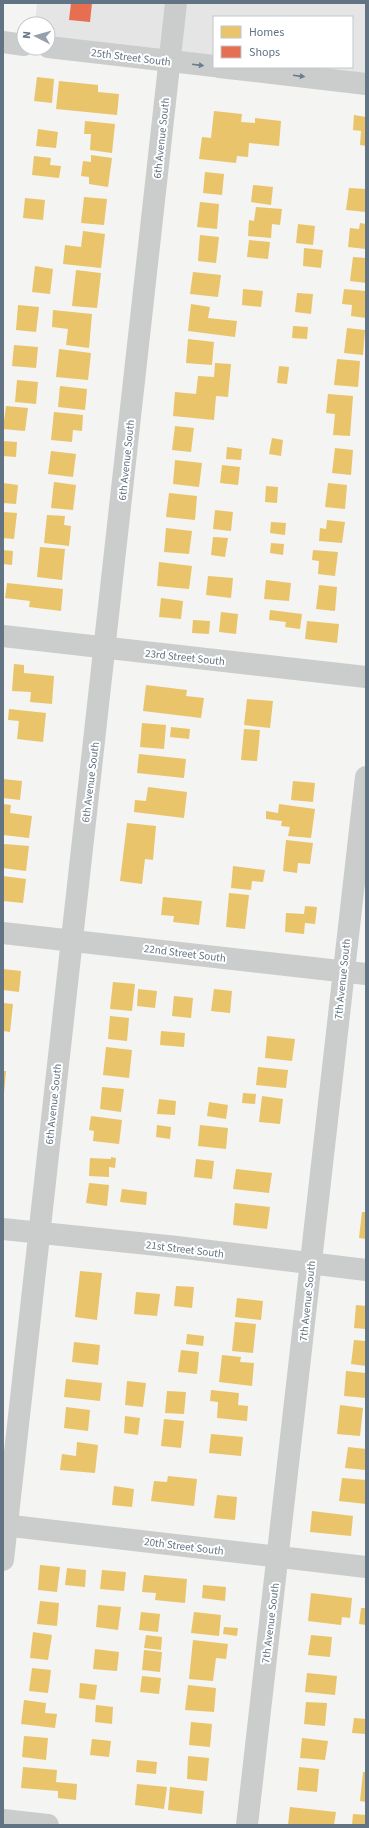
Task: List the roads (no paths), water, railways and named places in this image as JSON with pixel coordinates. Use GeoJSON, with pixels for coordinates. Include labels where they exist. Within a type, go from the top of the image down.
{"type":"FeatureCollection","features":[{"type":"Feature","properties":{"kind":"street","name":"6th Avenue South"},"geometry":{"type":"LineString","coordinates":[[3,1560],[5,1525],[106,648],[176,3]]}},
{"type":"Feature","properties":{"kind":"street"},"geometry":{"type":"LineString","coordinates":[[3,42],[16,43]]}},
{"type":"Feature","properties":{"kind":"street","name":"25th Street South"},"geometry":{"type":"LineString","coordinates":[[56,48],[213,66]]}},
{"type":"Feature","properties":{"kind":"street"},"geometry":{"type":"LineString","coordinates":[[228,68],[366,84]]}},
{"type":"Feature","properties":{"kind":"street","name":"23rd Street South"},"geometry":{"type":"LineString","coordinates":[[3,636],[366,677]]}},
{"type":"Feature","properties":{"kind":"street","name":"7th Avenue South"},"geometry":{"type":"LineString","coordinates":[[247,1825],[366,777]]}},
{"type":"Feature","properties":{"kind":"street","name":"22nd Street South"},"geometry":{"type":"LineString","coordinates":[[3,933],[366,974]]}},
{"type":"Feature","properties":{"kind":"street","name":"21st Street South"},"geometry":{"type":"LineString","coordinates":[[3,1229],[177,1247],[311,1265],[366,1270]]}},
{"type":"Feature","properties":{"kind":"street","name":"20th Street South"},"geometry":{"type":"LineString","coordinates":[[5,1525],[366,1567]]}},
{"type":"Feature","properties":{"kind":"street"},"geometry":{"type":"LineString","coordinates":[[3,1820],[48,1825]]}}]}
